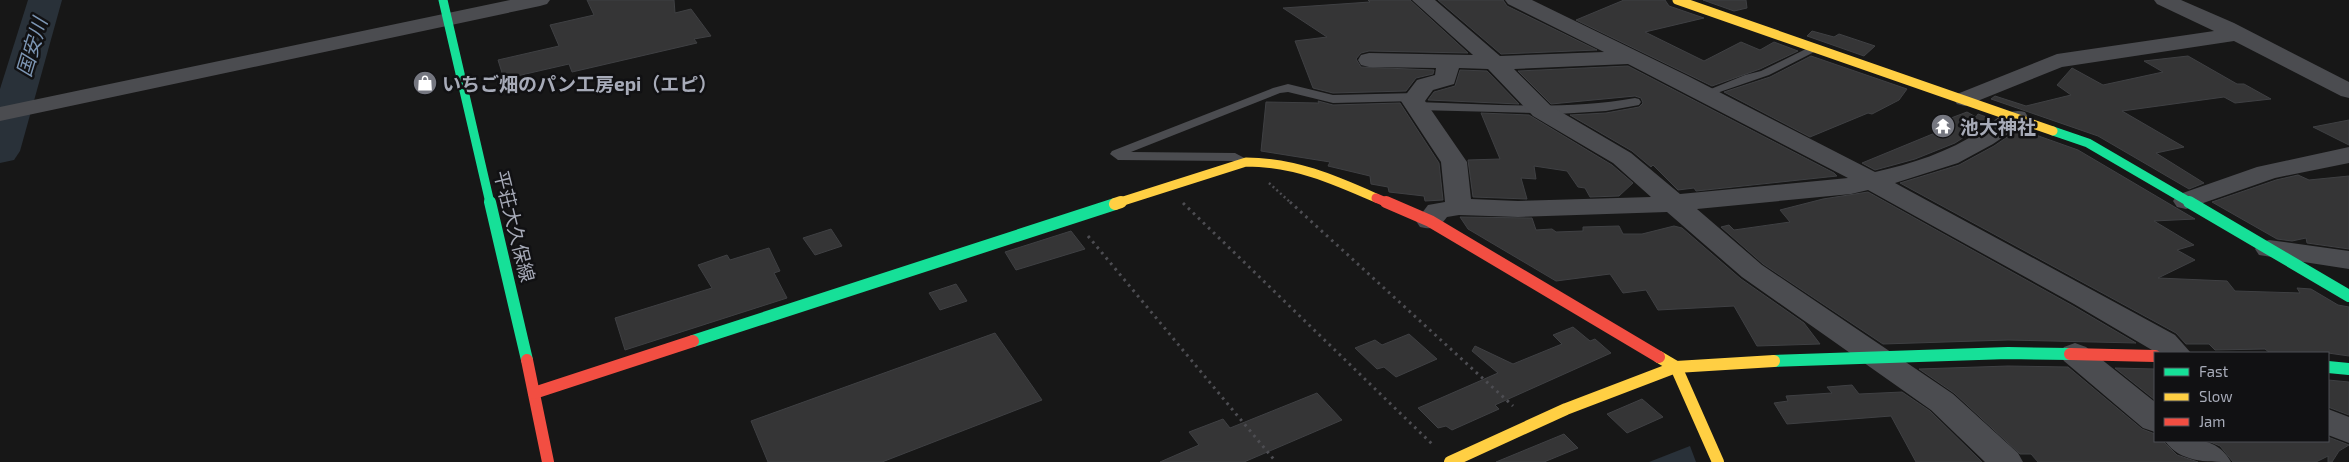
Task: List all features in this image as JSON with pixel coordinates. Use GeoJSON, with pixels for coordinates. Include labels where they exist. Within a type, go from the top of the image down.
{"type":"FeatureCollection","features":[{"type":"Feature","properties":{"kind":"street"},"geometry":{"type":"LineString","coordinates":[[0,114],[446,10],[540,0]]}},
{"type":"Feature","properties":{"kind":"street"},"geometry":{"type":"LineString","coordinates":[[1514,0],[1707,93],[1964,230],[2164,342],[2174,352]]}},
{"type":"Feature","properties":{"kind":"street"},"geometry":{"type":"LineString","coordinates":[[1677,0],[2088,143],[2349,296]]}},
{"type":"Feature","properties":{"kind":"street"},"geometry":{"type":"LineString","coordinates":[[2164,0],[2349,91]]}},
{"type":"Feature","properties":{"kind":"street"},"geometry":{"type":"LineString","coordinates":[[1434,2],[1541,110],[1622,158],[1676,202],[1752,271],[1942,402],[2006,462]]}},
{"type":"Feature","properties":{"kind":"street","name":"平荘大久保線"},"geometry":{"type":"LineString","coordinates":[[446,10],[516,305],[548,462]]}},
{"type":"Feature","properties":{"kind":"street"},"geometry":{"type":"LineString","coordinates":[[1965,99],[2057,61],[2236,34]]}},
{"type":"Feature","properties":{"kind":"street"},"geometry":{"type":"LineString","coordinates":[[1369,60],[1559,62],[1629,57]]}},
{"type":"Feature","properties":{"kind":"street"},"geometry":{"type":"LineString","coordinates":[[1449,61],[1446,79],[1426,85],[1417,101],[1454,162],[1459,207]]}},
{"type":"Feature","properties":{"kind":"street"},"geometry":{"type":"LineString","coordinates":[[1430,221],[1438,211],[1459,207],[1518,209],[1652,205],[1811,192],[1851,186],[1949,158],[1984,140],[2016,117]]}},
{"type":"Feature","properties":{"kind":"street"},"geometry":{"type":"LineString","coordinates":[[2186,201],[2228,182],[2286,166],[2349,155]]}},
{"type":"Feature","properties":{"kind":"street"},"geometry":{"type":"LineString","coordinates":[[534,393],[1167,187],[1246,162],[1266,161],[1306,167],[1430,221],[1676,367],[1718,462]]}},
{"type":"Feature","properties":{"kind":"street"},"geometry":{"type":"LineString","coordinates":[[2269,249],[2349,260]]}},
{"type":"Feature","properties":{"kind":"street"},"geometry":{"type":"LineString","coordinates":[[1450,462],[1533,424],[1676,367],[1734,362],[1878,359],[2008,353],[2154,356]]}},
{"type":"Feature","properties":{"kind":"street"},"geometry":{"type":"LineString","coordinates":[[2075,354],[2154,419]]}},
{"type":"Feature","properties":{"kind":"street"},"geometry":{"type":"LineString","coordinates":[[2329,367],[2349,369]]}},
{"type":"Feature","properties":{"kind":"street"},"geometry":{"type":"LineString","coordinates":[[2329,421],[2349,431]]}},
{"type":"Feature","properties":{"kind":"street"},"geometry":{"type":"LineString","coordinates":[[2184,442],[2214,462]]}},
{"type":"Feature","properties":{"kind":"lane"},"geometry":{"type":"LineString","coordinates":[[1707,93],[1749,77],[1765,74],[1816,47]]}},
{"type":"Feature","properties":{"kind":"lane"},"geometry":{"type":"LineString","coordinates":[[1246,162],[1235,157],[1118,156],[1116,154],[1277,90],[1288,88],[1333,99],[1417,101],[1541,110],[1606,108],[1635,102]]}},
{"type":"Feature","properties":{"kind":"path"},"geometry":{"type":"LineString","coordinates":[[1246,162],[1533,424]]}},
{"type":"Feature","properties":{"kind":"path"},"geometry":{"type":"LineString","coordinates":[[1167,187],[1450,462]]}},
{"type":"Feature","properties":{"kind":"path"},"geometry":{"type":"LineString","coordinates":[[1074,218],[1276,462]]}},
{"type":"Feature","properties":{"kind":"shaded area"},"geometry":{"type":"Polygon","coordinates":[[[1690,446],[1696,462],[1649,462],[1690,446]]]}},
{"type":"Feature","properties":{"kind":"building"},"geometry":{"type":"Polygon","coordinates":[[[587,0],[674,0],[675,13],[691,9],[711,36],[694,39],[697,43],[572,72],[569,64],[504,79],[498,60],[559,46],[550,25],[594,15],[587,0]]]}},
{"type":"Feature","properties":{"kind":"building"},"geometry":{"type":"Polygon","coordinates":[[[1368,0],[1410,0],[1468,53],[1369,51],[1361,53],[1356,59],[1361,67],[1434,70],[1433,74],[1416,78],[1406,91],[1333,93],[1313,88],[1295,41],[1327,37],[1283,8],[1370,2],[1368,0]]]}},
{"type":"Feature","properties":{"kind":"building"},"geometry":{"type":"Polygon","coordinates":[[[1438,0],[1503,0],[1507,6],[1597,50],[1501,54],[1438,0]]]}},
{"type":"Feature","properties":{"kind":"building"},"geometry":{"type":"Polygon","coordinates":[[[1624,0],[1665,0],[1669,6],[1704,18],[1645,32],[1704,61],[1741,42],[1760,50],[1774,42],[1798,51],[1760,69],[1712,86],[1576,20],[1624,0]]]}},
{"type":"Feature","properties":{"kind":"building"},"geometry":{"type":"Polygon","coordinates":[[[1703,0],[1746,0],[1747,8],[1734,11],[1703,0]]]}},
{"type":"Feature","properties":{"kind":"building"},"geometry":{"type":"Polygon","coordinates":[[[1812,31],[1834,37],[1839,34],[1875,46],[1864,56],[1807,36],[1812,31]]]}},
{"type":"Feature","properties":{"kind":"building"},"geometry":{"type":"Polygon","coordinates":[[[1811,56],[1907,89],[1899,100],[1872,114],[1868,113],[1810,137],[1724,92],[1770,77],[1811,56]]]}},
{"type":"Feature","properties":{"kind":"building"},"geometry":{"type":"Polygon","coordinates":[[[2188,56],[2237,84],[2244,84],[2271,99],[2235,103],[2224,97],[2122,111],[2184,147],[2156,153],[2204,183],[2189,189],[2098,136],[1991,99],[1995,96],[2026,106],[2071,95],[2057,85],[2072,68],[2103,85],[2163,72],[2144,61],[2188,56]]]}},
{"type":"Feature","properties":{"kind":"building"},"geometry":{"type":"Polygon","coordinates":[[[1628,66],[1837,176],[1696,191],[1694,188],[1678,190],[1653,165],[1651,167],[1632,151],[1570,115],[1606,113],[1639,107],[1643,103],[1641,98],[1635,96],[1551,104],[1518,71],[1628,66]]]}},
{"type":"Feature","properties":{"kind":"building"},"geometry":{"type":"Polygon","coordinates":[[[1460,70],[1487,71],[1519,104],[1428,100],[1434,92],[1455,86],[1460,70]]]}},
{"type":"Feature","properties":{"kind":"building"},"geometry":{"type":"Polygon","coordinates":[[[1318,101],[1333,105],[1400,103],[1439,163],[1443,200],[1425,201],[1424,196],[1389,192],[1388,187],[1371,184],[1370,176],[1328,166],[1330,162],[1261,151],[1266,102],[1319,103],[1318,101]]]}},
{"type":"Feature","properties":{"kind":"building"},"geometry":{"type":"Polygon","coordinates":[[[1967,112],[1976,117],[1978,114],[1992,119],[1955,143],[1915,159],[1875,170],[1862,163],[1952,126],[1943,121],[1967,112]]]}},
{"type":"Feature","properties":{"kind":"building"},"geometry":{"type":"Polygon","coordinates":[[[1481,113],[1529,115],[1612,165],[1633,183],[1619,196],[1590,197],[1585,188],[1578,187],[1567,171],[1534,166],[1536,179],[1521,178],[1527,199],[1473,197],[1468,160],[1500,159],[1481,113]]]}},
{"type":"Feature","properties":{"kind":"building"},"geometry":{"type":"Polygon","coordinates":[[[2349,120],[2349,145],[2313,127],[2349,120]]]}},
{"type":"Feature","properties":{"kind":"building"},"geometry":{"type":"Polygon","coordinates":[[[2019,129],[2078,150],[2195,219],[2154,221],[2194,245],[2177,250],[2195,260],[2158,278],[2227,281],[2235,291],[2300,293],[2297,288],[2311,289],[2338,305],[2349,307],[2349,356],[2329,352],[2269,352],[2265,349],[2215,350],[2209,344],[2186,344],[2176,333],[1900,183],[1959,165],[1994,146],[2019,129]]]}},
{"type":"Feature","properties":{"kind":"building"},"geometry":{"type":"Polygon","coordinates":[[[2298,175],[2309,180],[2349,176],[2349,249],[2307,243],[2306,238],[2292,241],[2277,239],[2212,202],[2276,180],[2298,175]]]}},
{"type":"Feature","properties":{"kind":"building"},"geometry":{"type":"Polygon","coordinates":[[[1868,192],[2136,343],[2008,340],[1883,344],[1763,264],[1721,227],[1729,225],[1734,230],[1790,222],[1780,210],[1823,199],[1868,192]]]}},
{"type":"Feature","properties":{"kind":"building"},"geometry":{"type":"Polygon","coordinates":[[[1460,217],[1532,218],[1536,230],[1552,229],[1556,232],[1583,231],[1583,227],[1619,226],[1623,234],[1642,234],[1674,226],[1682,228],[1741,279],[1804,323],[1820,344],[1757,346],[1734,306],[1658,310],[1646,290],[1623,293],[1610,274],[1556,281],[1468,229],[1460,217]]]}},
{"type":"Feature","properties":{"kind":"building"},"geometry":{"type":"Polygon","coordinates":[[[831,229],[842,246],[815,255],[803,238],[831,229]]]}},
{"type":"Feature","properties":{"kind":"building"},"geometry":{"type":"Polygon","coordinates":[[[1071,231],[1085,249],[1016,270],[1005,252],[1071,231]]]}},
{"type":"Feature","properties":{"kind":"building"},"geometry":{"type":"Polygon","coordinates":[[[769,248],[780,271],[774,273],[787,298],[625,350],[615,318],[712,288],[698,265],[727,255],[730,260],[769,248]]]}},
{"type":"Feature","properties":{"kind":"building"},"geometry":{"type":"Polygon","coordinates":[[[956,284],[967,301],[940,310],[929,293],[956,284]]]}},
{"type":"Feature","properties":{"kind":"building"},"geometry":{"type":"Polygon","coordinates":[[[1573,327],[1590,341],[1595,339],[1611,353],[1495,405],[1499,409],[1452,430],[1446,426],[1438,428],[1418,408],[1498,373],[1472,351],[1475,346],[1513,364],[1562,344],[1553,335],[1573,327]]]}},
{"type":"Feature","properties":{"kind":"building"},"geometry":{"type":"Polygon","coordinates":[[[995,333],[1042,400],[882,462],[768,462],[751,421],[995,333]]]}},
{"type":"Feature","properties":{"kind":"building"},"geometry":{"type":"Polygon","coordinates":[[[1409,334],[1437,359],[1396,377],[1384,367],[1377,369],[1355,348],[1375,340],[1382,345],[1409,334]]]}},
{"type":"Feature","properties":{"kind":"building"},"geometry":{"type":"Polygon","coordinates":[[[2008,366],[2068,367],[2142,429],[2154,434],[2154,442],[2164,442],[2177,455],[2198,462],[2038,462],[2031,454],[2020,454],[1954,393],[1919,369],[2008,366]]]}},
{"type":"Feature","properties":{"kind":"building"},"geometry":{"type":"Polygon","coordinates":[[[2115,368],[2154,369],[2154,399],[2115,368]]]}},
{"type":"Feature","properties":{"kind":"building"},"geometry":{"type":"Polygon","coordinates":[[[2329,380],[2349,382],[2349,415],[2329,407],[2329,380]]]}},
{"type":"Feature","properties":{"kind":"building"},"geometry":{"type":"Polygon","coordinates":[[[1852,385],[1859,394],[1902,392],[1930,411],[1982,462],[1916,462],[1891,416],[1787,424],[1774,403],[1788,401],[1786,396],[1832,393],[1827,387],[1852,385]]]}},
{"type":"Feature","properties":{"kind":"building"},"geometry":{"type":"Polygon","coordinates":[[[1317,393],[1342,420],[1244,462],[1160,462],[1199,445],[1189,432],[1223,419],[1230,428],[1317,393]]]}},
{"type":"Feature","properties":{"kind":"building"},"geometry":{"type":"Polygon","coordinates":[[[1642,399],[1663,417],[1627,433],[1607,414],[1642,399]]]}},
{"type":"Feature","properties":{"kind":"building"},"geometry":{"type":"Polygon","coordinates":[[[1564,434],[1578,448],[1544,462],[1496,462],[1564,434]]]}},
{"type":"Feature","properties":{"kind":"building"},"geometry":{"type":"Polygon","coordinates":[[[2329,437],[2349,445],[2339,451],[2332,462],[2328,462],[2328,456],[2316,462],[2233,462],[2220,446],[2210,442],[2329,442],[2329,437]]]}},
{"type":"Feature","properties":{"kind":"waterway","name":"国安川"},"geometry":{"type":"LineString","coordinates":[[0,151],[45,0]]}},
{"type":"Feature","properties":{"kind":"traffic: fast"},"geometry":{"type":"LineString","coordinates":[[443,0],[527,360]]}},
{"type":"Feature","properties":{"kind":"traffic: fast"},"geometry":{"type":"LineString","coordinates":[[2053,131],[2088,143],[2349,296]]}},
{"type":"Feature","properties":{"kind":"traffic: fast"},"geometry":{"type":"LineString","coordinates":[[693,341],[1115,204]]}},
{"type":"Feature","properties":{"kind":"traffic: fast"},"geometry":{"type":"LineString","coordinates":[[1774,361],[2008,353],[2070,354]]}},
{"type":"Feature","properties":{"kind":"traffic: fast"},"geometry":{"type":"LineString","coordinates":[[2329,367],[2349,369]]}},
{"type":"Feature","properties":{"kind":"traffic: slow"},"geometry":{"type":"LineString","coordinates":[[1677,0],[2053,131]]}},
{"type":"Feature","properties":{"kind":"traffic: slow"},"geometry":{"type":"LineString","coordinates":[[1115,204],[1246,162],[1282,164],[1313,171],[1376,198]]}},
{"type":"Feature","properties":{"kind":"traffic: slow"},"geometry":{"type":"LineString","coordinates":[[1659,357],[1676,367],[1718,462]]}},
{"type":"Feature","properties":{"kind":"traffic: slow"},"geometry":{"type":"LineString","coordinates":[[1450,462],[1566,409],[1676,367],[1774,361]]}},
{"type":"Feature","properties":{"kind":"traffic: jam"},"geometry":{"type":"LineString","coordinates":[[1376,198],[1430,221],[1659,357]]}},
{"type":"Feature","properties":{"kind":"traffic: jam"},"geometry":{"type":"LineString","coordinates":[[534,393],[693,341]]}},
{"type":"Feature","properties":{"kind":"traffic: jam"},"geometry":{"type":"LineString","coordinates":[[2070,354],[2154,356]]}},
{"type":"Feature","properties":{"kind":"traffic: jam"},"geometry":{"type":"LineString","coordinates":[[527,360],[548,462]]}},
{"type":"Feature","properties":{"kind":"place","name":"いちご畑のパン工房epi（エピ）"},"geometry":{"type":"Point","coordinates":[425,83]}},
{"type":"Feature","properties":{"kind":"place","name":"池大神社"},"geometry":{"type":"Point","coordinates":[1943,126]}}]}
